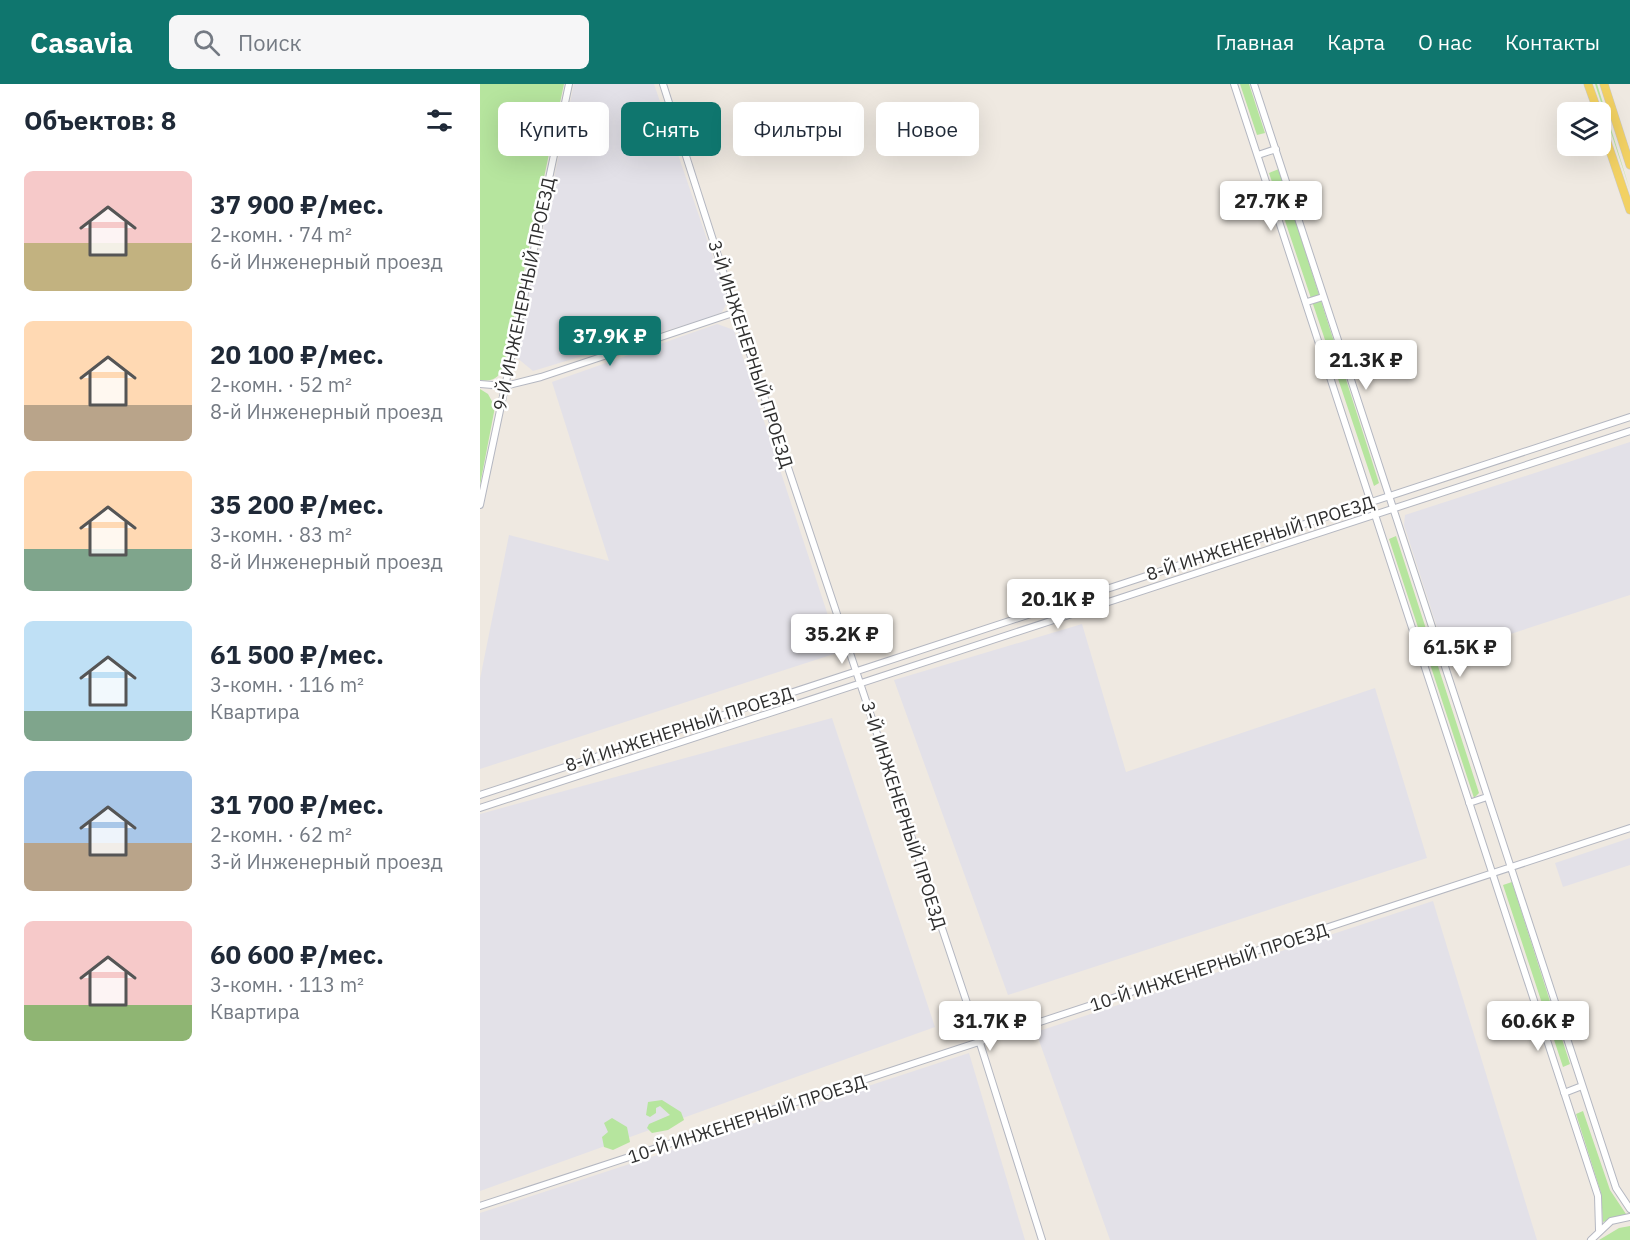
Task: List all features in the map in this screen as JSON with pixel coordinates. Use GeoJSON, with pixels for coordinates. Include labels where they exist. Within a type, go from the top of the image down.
{"type":"FeatureCollection","features":[{"type":"Feature","properties":{"kind":"main road"},"geometry":{"type":"LineString","coordinates":[[1588,84],[1594,102]]}},
{"type":"Feature","properties":{"kind":"main road"},"geometry":{"type":"LineString","coordinates":[[1604,84],[1630,165]]}},
{"type":"Feature","properties":{"kind":"main road"},"geometry":{"type":"LineString","coordinates":[[1611,154],[1630,210]]}},
{"type":"Feature","properties":{"kind":"street","name":"9-Й ИНЖЕНЕРНЫЙ ПРОЕЗД"},"geometry":{"type":"LineString","coordinates":[[480,505],[569,84]]}},
{"type":"Feature","properties":{"kind":"street","name":"3-Й ИНЖЕНЕРНЫЙ ПРОЕЗД"},"geometry":{"type":"LineString","coordinates":[[663,84],[736,312],[980,1042],[1042,1240]]}},
{"type":"Feature","properties":{"kind":"street"},"geometry":{"type":"LineString","coordinates":[[1234,84],[1598,1196],[1599,1230]]}},
{"type":"Feature","properties":{"kind":"street"},"geometry":{"type":"LineString","coordinates":[[1254,84],[1486,798],[1616,1188],[1630,1209]]}},
{"type":"Feature","properties":{"kind":"street"},"geometry":{"type":"LineString","coordinates":[[1258,155],[1276,149]]}},
{"type":"Feature","properties":{"kind":"street"},"geometry":{"type":"LineString","coordinates":[[1307,302],[1322,295]]}},
{"type":"Feature","properties":{"kind":"street"},"geometry":{"type":"LineString","coordinates":[[480,384],[505,386],[554,373],[736,312]]}},
{"type":"Feature","properties":{"kind":"street","name":"8-Й ИНЖЕНЕРНЫЙ ПРОЕЗД"},"geometry":{"type":"LineString","coordinates":[[480,795],[1630,417]]}},
{"type":"Feature","properties":{"kind":"street","name":"8-Й ИНЖЕНЕРНЫЙ ПРОЕЗД"},"geometry":{"type":"LineString","coordinates":[[480,807],[1630,431]]}},
{"type":"Feature","properties":{"kind":"street"},"geometry":{"type":"LineString","coordinates":[[1430,483],[1434,495]]}},
{"type":"Feature","properties":{"kind":"street"},"geometry":{"type":"LineString","coordinates":[[950,639],[953,651]]}},
{"type":"Feature","properties":{"kind":"street"},"geometry":{"type":"LineString","coordinates":[[1469,803],[1486,798]]}},
{"type":"Feature","properties":{"kind":"street","name":"10-Й ИНЖЕНЕРНЫЙ ПРОЕЗД"},"geometry":{"type":"LineString","coordinates":[[480,1206],[1630,828]]}},
{"type":"Feature","properties":{"kind":"street"},"geometry":{"type":"LineString","coordinates":[[1564,1092],[1582,1086]]}},
{"type":"Feature","properties":{"kind":"street"},"geometry":{"type":"LineString","coordinates":[[1591,1240],[1611,1221],[1630,1217]]}},
{"type":"Feature","properties":{"kind":"shaded area"},"geometry":{"type":"Polygon","coordinates":[[[574,84],[654,84],[660,102],[621,102],[621,156],[679,156],[728,301],[722,312],[711,317],[533,371],[516,357],[559,156],[609,156],[609,102],[570,102],[574,84]]]}},
{"type":"Feature","properties":{"kind":"shaded area"},"geometry":{"type":"Polygon","coordinates":[[[717,324],[734,330],[840,652],[480,769],[480,679],[509,535],[609,561],[552,382],[717,324]]]}},
{"type":"Feature","properties":{"kind":"shaded area"},"geometry":{"type":"Polygon","coordinates":[[[1630,442],[1630,595],[1446,655],[1404,525],[1405,515],[1630,442]]]}},
{"type":"Feature","properties":{"kind":"shaded area"},"geometry":{"type":"Polygon","coordinates":[[[1082,624],[1126,772],[1375,688],[1427,858],[1008,995],[894,680],[1082,624]]]}},
{"type":"Feature","properties":{"kind":"shaded area"},"geometry":{"type":"Polygon","coordinates":[[[832,718],[935,1027],[480,1191],[480,814],[832,718]]]}},
{"type":"Feature","properties":{"kind":"shaded area"},"geometry":{"type":"Polygon","coordinates":[[[1630,838],[1630,865],[1563,887],[1555,863],[1630,838]]]}},
{"type":"Feature","properties":{"kind":"shaded area"},"geometry":{"type":"Polygon","coordinates":[[[1433,901],[1537,1240],[1110,1240],[1036,1032],[1433,901]]]}},
{"type":"Feature","properties":{"kind":"shaded area"},"geometry":{"type":"Polygon","coordinates":[[[969,1053],[1025,1240],[480,1240],[480,1213],[969,1053]]]}},
{"type":"Feature","properties":{"kind":"green space"},"geometry":{"type":"Polygon","coordinates":[[[480,84],[564,84],[560,102],[498,102],[498,156],[549,156],[504,364],[496,378],[480,380],[480,84]]]}},
{"type":"Feature","properties":{"kind":"green space"},"geometry":{"type":"Polygon","coordinates":[[[1240,84],[1249,84],[1265,133],[1257,135],[1240,84]]]}},
{"type":"Feature","properties":{"kind":"green space"},"geometry":{"type":"Polygon","coordinates":[[[1595,84],[1597,84],[1601,102],[1595,84]]]}},
{"type":"Feature","properties":{"kind":"green space"},"geometry":{"type":"Polygon","coordinates":[[[1611,129],[1630,190],[1611,132],[1611,129]]]}},
{"type":"Feature","properties":{"kind":"green space"},"geometry":{"type":"Polygon","coordinates":[[[1279,169],[1379,483],[1374,486],[1269,173],[1279,169]]]}},
{"type":"Feature","properties":{"kind":"green space"},"geometry":{"type":"Polygon","coordinates":[[[480,389],[488,394],[495,407],[480,485],[480,389]]]}},
{"type":"Feature","properties":{"kind":"green space"},"geometry":{"type":"Polygon","coordinates":[[[1396,536],[1479,793],[1474,798],[1389,539],[1396,536]]]}},
{"type":"Feature","properties":{"kind":"green space"},"geometry":{"type":"Polygon","coordinates":[[[1512,882],[1570,1064],[1563,1067],[1503,885],[1512,882]]]}},
{"type":"Feature","properties":{"kind":"green space"},"geometry":{"type":"Polygon","coordinates":[[[662,1100],[681,1112],[684,1120],[668,1130],[652,1133],[647,1128],[649,1124],[670,1115],[660,1106],[650,1117],[646,1115],[648,1102],[662,1100]]]}},
{"type":"Feature","properties":{"kind":"green space"},"geometry":{"type":"Polygon","coordinates":[[[1583,1111],[1610,1190],[1626,1214],[1603,1222],[1601,1193],[1576,1114],[1583,1111]]]}},
{"type":"Feature","properties":{"kind":"green space"},"geometry":{"type":"Polygon","coordinates":[[[612,1118],[627,1127],[630,1142],[613,1150],[604,1147],[602,1137],[608,1132],[604,1123],[612,1118]]]}},
{"type":"Feature","properties":{"kind":"green space"},"geometry":{"type":"Polygon","coordinates":[[[1630,1226],[1630,1240],[1599,1240],[1619,1228],[1630,1226]]]}}]}
